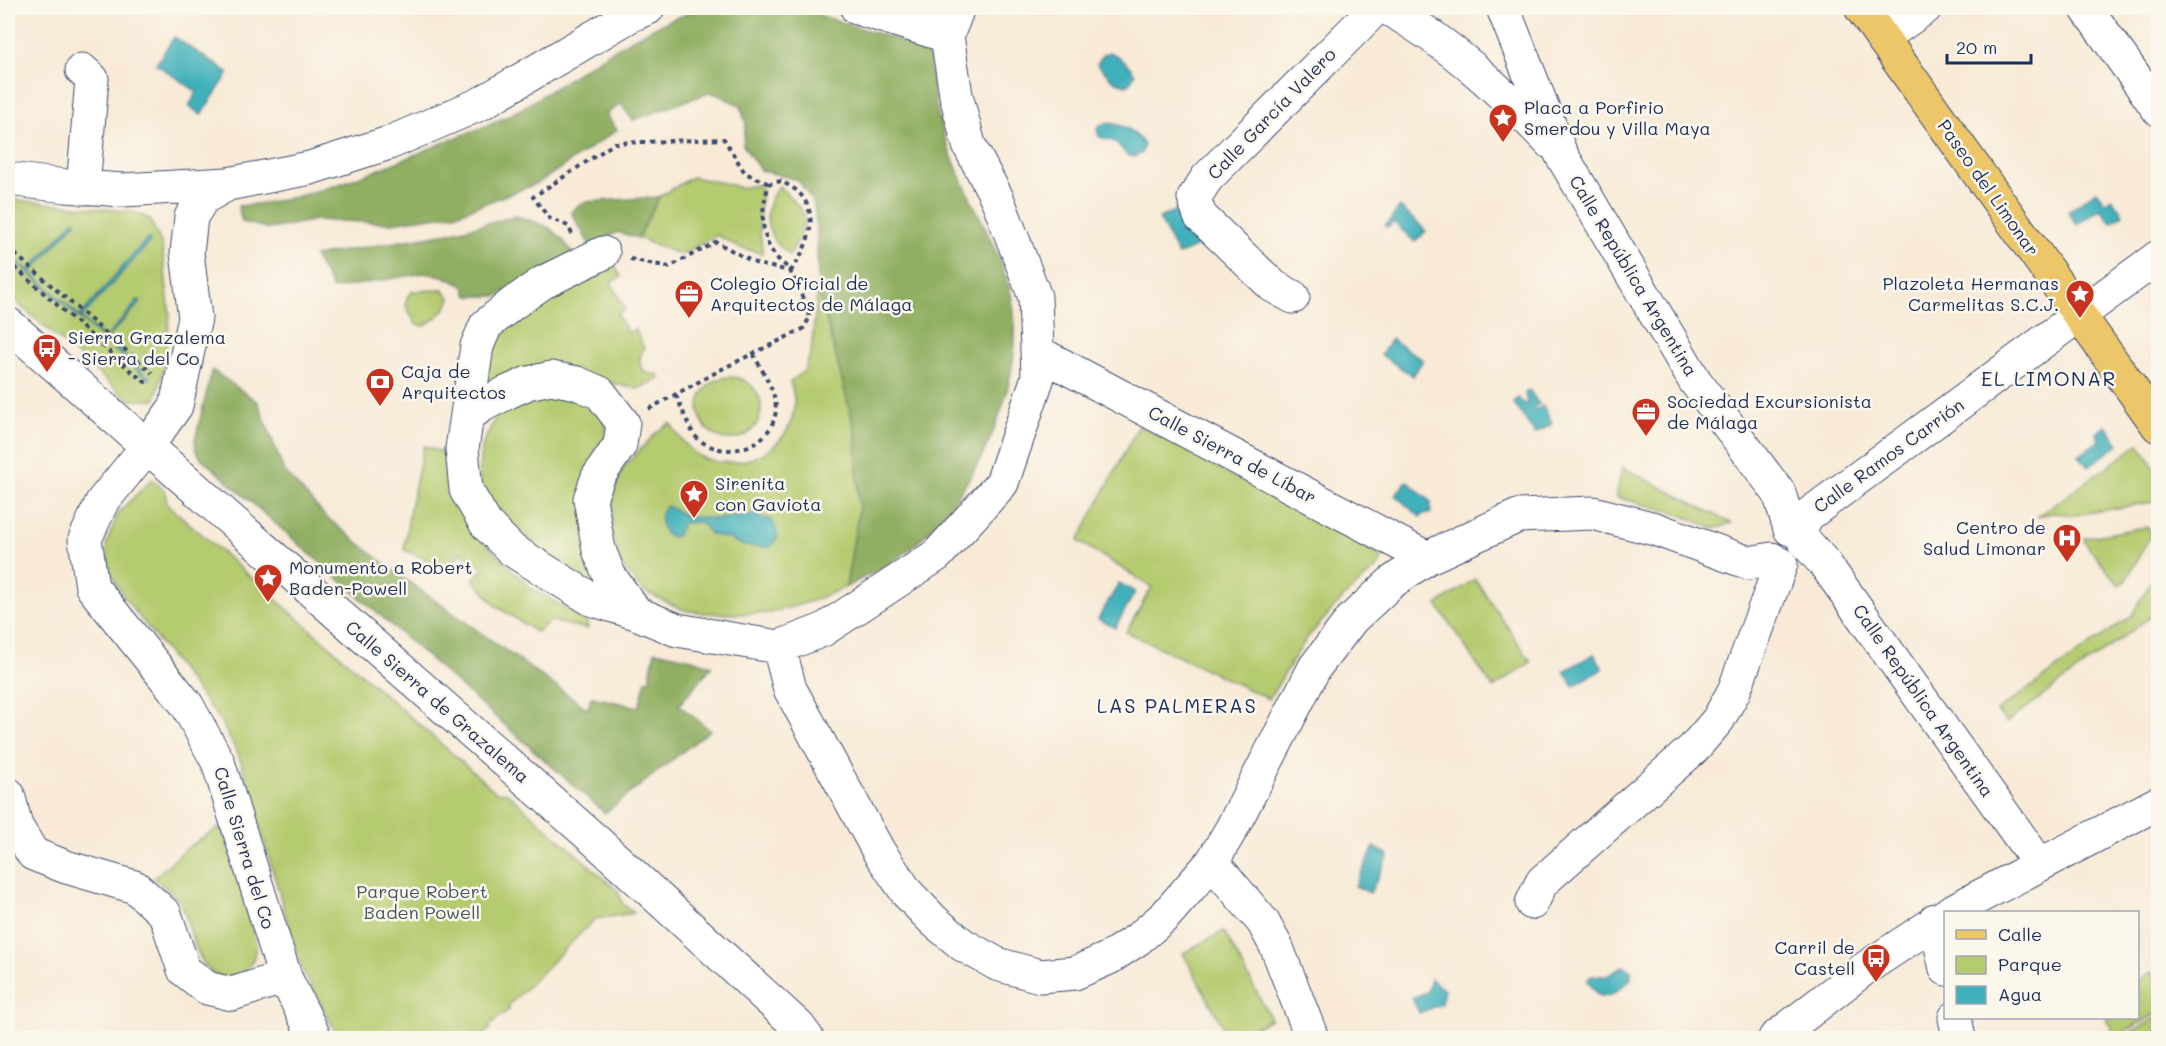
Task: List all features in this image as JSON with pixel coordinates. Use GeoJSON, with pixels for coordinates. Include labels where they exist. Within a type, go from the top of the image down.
{"type":"FeatureCollection","features":[{"type":"Feature","properties":{"kind":"main road","name":"Paseo del Limonar"},"geometry":{"type":"LineString","coordinates":[[1861,8],[2158,426]]}},
{"type":"Feature","properties":{"kind":"street","name":"Calle Sierra del Co"},"geometry":{"type":"LineString","coordinates":[[123,190],[228,184],[310,168],[389,143],[480,104],[631,15],[648,8]]}},
{"type":"Feature","properties":{"kind":"street"},"geometry":{"type":"LineString","coordinates":[[596,257],[542,283],[512,304],[486,325],[477,346],[462,449],[466,490],[486,524],[512,550],[591,598],[636,612],[677,630],[779,647],[824,630],[937,555],[1002,483],[1038,377],[1035,297],[997,198],[969,145],[956,95],[952,22],[857,8]]}},
{"type":"Feature","properties":{"kind":"street","name":"Calle García Valero"},"geometry":{"type":"LineString","coordinates":[[1293,297],[1273,286],[1200,216],[1194,198],[1208,178],[1376,8]]}},
{"type":"Feature","properties":{"kind":"street"},"geometry":{"type":"LineString","coordinates":[[1387,8],[1419,25],[1457,54],[1506,96],[1561,154]]}},
{"type":"Feature","properties":{"kind":"street"},"geometry":{"type":"LineString","coordinates":[[1882,38],[1925,8]]}},
{"type":"Feature","properties":{"kind":"street"},"geometry":{"type":"LineString","coordinates":[[2086,8],[2158,109]]}},
{"type":"Feature","properties":{"kind":"street","name":"Calle República Argentina"},"geometry":{"type":"LineString","coordinates":[[1512,11],[1561,154],[1695,381],[1779,493],[1797,533],[1825,564],[2040,865]]}},
{"type":"Feature","properties":{"kind":"street"},"geometry":{"type":"LineString","coordinates":[[82,70],[92,79],[83,188]]}},
{"type":"Feature","properties":{"kind":"street"},"geometry":{"type":"LineString","coordinates":[[8,179],[83,188],[123,190]]}},
{"type":"Feature","properties":{"kind":"street","name":"Calle Sierra del Co"},"geometry":{"type":"LineString","coordinates":[[228,184],[202,198],[191,217],[187,253],[195,318],[176,406],[102,502],[85,539],[92,587],[187,705],[218,762],[285,977],[315,1038]]}},
{"type":"Feature","properties":{"kind":"street","name":"Calle Sierra del Co"},"geometry":{"type":"LineString","coordinates":[[123,190],[152,201],[170,219],[187,253]]}},
{"type":"Feature","properties":{"kind":"street","name":"Calle Ramos Carrión"},"geometry":{"type":"LineString","coordinates":[[1777,561],[1769,552],[1768,544],[1770,537],[1776,531],[1783,528],[1797,533],[1808,515],[2158,257]]}},
{"type":"Feature","properties":{"kind":"street","name":"Calle Sierra de Grazalema"},"geometry":{"type":"LineString","coordinates":[[8,324],[596,841],[799,1028],[807,1038]]}},
{"type":"Feature","properties":{"kind":"street","name":"Calle Sierra de Líbar"},"geometry":{"type":"LineString","coordinates":[[1037,352],[1427,558]]}},
{"type":"Feature","properties":{"kind":"street"},"geometry":{"type":"LineString","coordinates":[[466,416],[528,383],[551,378],[577,383],[600,393],[623,423],[620,445],[598,477],[590,499],[598,550],[609,575],[636,612]]}},
{"type":"Feature","properties":{"kind":"street"},"geometry":{"type":"LineString","coordinates":[[779,647],[790,689],[879,852],[908,894],[934,921],[963,945],[997,964],[1040,976],[1075,973],[1109,957],[1138,939],[1165,916],[1212,862],[1232,828],[1314,667],[1352,619],[1392,582],[1427,558],[1518,516],[1593,513],[1655,529],[1749,563],[1777,561],[1734,691],[1718,720],[1693,749],[1542,882],[1532,903]]}},
{"type":"Feature","properties":{"kind":"street"},"geometry":{"type":"LineString","coordinates":[[8,794],[16,826],[33,854],[66,867],[135,886],[165,914],[184,970],[207,988],[232,994],[285,977]]}},
{"type":"Feature","properties":{"kind":"street"},"geometry":{"type":"LineString","coordinates":[[1953,911],[2158,803]]}},
{"type":"Feature","properties":{"kind":"street"},"geometry":{"type":"LineString","coordinates":[[1212,862],[1263,922],[1277,948],[1312,1038]]}},
{"type":"Feature","properties":{"kind":"street"},"geometry":{"type":"LineString","coordinates":[[1775,1038],[1864,969],[1944,916]]}},
{"type":"Feature","properties":{"kind":"street"},"geometry":{"type":"LineString","coordinates":[[1955,1019],[1959,1038]]}},
{"type":"Feature","properties":{"kind":"path"},"geometry":{"type":"LineString","coordinates":[[724,139],[745,173],[769,184],[781,181],[801,195],[810,212],[811,232],[801,256],[790,271],[757,264],[716,243],[669,267],[596,257],[568,226],[549,218],[533,197],[615,143],[724,139]]}},
{"type":"Feature","properties":{"kind":"path"},"geometry":{"type":"LineString","coordinates":[[623,423],[722,369],[803,329],[810,317],[790,271],[777,258],[768,243],[762,223],[769,184]]}},
{"type":"Feature","properties":{"kind":"path"},"geometry":{"type":"LineString","coordinates":[[8,248],[153,374],[154,382],[146,382],[132,372],[8,261]]}},
{"type":"Feature","properties":{"kind":"path"},"geometry":{"type":"LineString","coordinates":[[676,395],[695,436],[713,448],[731,452],[746,447],[766,434],[775,415],[774,395],[754,355]]}},
{"type":"Feature","properties":{"kind":"green space"},"geometry":{"type":"Polygon","coordinates":[[[705,8],[797,8],[929,50],[935,102],[945,140],[999,259],[1011,295],[1015,327],[1013,361],[1006,395],[995,428],[979,460],[961,491],[941,518],[919,541],[893,561],[846,587],[859,509],[856,434],[818,287],[814,203],[798,180],[760,170],[743,145],[746,123],[740,105],[711,92],[633,120],[621,104],[606,114],[617,130],[538,183],[459,213],[391,223],[316,220],[270,229],[242,222],[238,206],[290,198],[340,184],[492,123],[534,101],[653,28],[705,8]]]}},
{"type":"Feature","properties":{"kind":"green space"},"geometry":{"type":"Polygon","coordinates":[[[692,177],[740,188],[757,185],[762,190],[760,222],[763,254],[738,247],[717,235],[681,255],[638,238],[659,197],[692,177]]]}},
{"type":"Feature","properties":{"kind":"green space"},"geometry":{"type":"Polygon","coordinates":[[[779,186],[797,205],[804,218],[802,232],[790,255],[775,240],[768,223],[769,204],[779,186]]]}},
{"type":"Feature","properties":{"kind":"green space"},"geometry":{"type":"Polygon","coordinates":[[[659,197],[638,238],[617,232],[591,247],[571,212],[585,202],[659,197]]]}},
{"type":"Feature","properties":{"kind":"green space"},"geometry":{"type":"Polygon","coordinates":[[[8,199],[134,212],[150,219],[162,245],[170,316],[163,372],[155,400],[129,400],[8,295],[8,199]]]}},
{"type":"Feature","properties":{"kind":"green space"},"geometry":{"type":"Polygon","coordinates":[[[516,216],[555,232],[573,254],[497,296],[468,296],[464,286],[443,276],[423,273],[333,289],[314,256],[449,233],[516,216]]]}},
{"type":"Feature","properties":{"kind":"green space"},"geometry":{"type":"Polygon","coordinates":[[[615,265],[621,277],[611,282],[625,309],[617,314],[628,333],[635,329],[644,348],[640,358],[641,367],[647,373],[658,374],[660,379],[637,389],[598,380],[489,391],[480,373],[491,339],[552,289],[615,265]]]}},
{"type":"Feature","properties":{"kind":"green space"},"geometry":{"type":"Polygon","coordinates":[[[818,287],[856,434],[859,509],[846,587],[812,601],[771,613],[738,614],[684,610],[643,591],[620,564],[612,532],[612,500],[622,469],[656,433],[670,423],[689,448],[705,459],[724,462],[742,461],[774,446],[785,433],[792,418],[794,401],[790,382],[804,371],[811,353],[818,287]]]}},
{"type":"Feature","properties":{"kind":"green space"},"geometry":{"type":"Polygon","coordinates":[[[444,290],[450,298],[443,311],[424,326],[416,324],[406,306],[407,297],[413,291],[444,290]]]}},
{"type":"Feature","properties":{"kind":"green space"},"geometry":{"type":"Polygon","coordinates":[[[212,370],[258,402],[284,471],[326,517],[398,574],[588,709],[591,697],[639,707],[646,680],[649,680],[655,651],[712,666],[679,705],[710,730],[605,813],[201,458],[196,450],[195,440],[212,370]]]}},
{"type":"Feature","properties":{"kind":"green space"},"geometry":{"type":"Polygon","coordinates":[[[724,377],[736,377],[752,386],[759,396],[761,408],[759,420],[752,430],[736,439],[724,439],[713,434],[704,425],[699,414],[699,402],[704,391],[713,382],[724,377]]]}},
{"type":"Feature","properties":{"kind":"green space"},"geometry":{"type":"Polygon","coordinates":[[[573,391],[605,417],[609,446],[602,591],[515,539],[482,491],[479,474],[484,441],[495,419],[507,405],[522,395],[573,391]]]}},
{"type":"Feature","properties":{"kind":"green space"},"geometry":{"type":"Polygon","coordinates":[[[1139,425],[1381,556],[1379,565],[1344,597],[1306,639],[1269,699],[1126,632],[1152,587],[1078,541],[1139,425]]]}},
{"type":"Feature","properties":{"kind":"green space"},"geometry":{"type":"Polygon","coordinates":[[[2139,444],[2158,472],[2158,501],[2076,515],[2052,513],[2037,517],[2139,444]]]}},
{"type":"Feature","properties":{"kind":"green space"},"geometry":{"type":"Polygon","coordinates":[[[424,446],[448,454],[475,533],[531,588],[587,621],[588,629],[551,621],[536,632],[496,606],[473,579],[484,568],[461,552],[447,568],[404,550],[410,508],[424,446]]]}},
{"type":"Feature","properties":{"kind":"green space"},"geometry":{"type":"Polygon","coordinates":[[[1622,467],[1731,523],[1712,528],[1676,513],[1616,497],[1622,467]]]}},
{"type":"Feature","properties":{"kind":"green space","name":"Parque Robert Baden Powell"},"geometry":{"type":"Polygon","coordinates":[[[152,479],[165,491],[167,504],[496,792],[507,793],[618,891],[622,903],[634,913],[595,919],[508,1006],[510,1009],[489,1025],[490,1029],[479,1038],[339,1038],[301,967],[239,756],[220,720],[124,597],[110,571],[106,544],[118,513],[152,479]]]}},
{"type":"Feature","properties":{"kind":"green space"},"geometry":{"type":"Polygon","coordinates":[[[2145,527],[2151,535],[2125,582],[2119,585],[2085,543],[2084,538],[2145,527]]]}},
{"type":"Feature","properties":{"kind":"green space"},"geometry":{"type":"Polygon","coordinates":[[[2158,569],[2158,611],[2006,723],[1997,711],[2132,615],[2158,569]]]}},
{"type":"Feature","properties":{"kind":"green space"},"geometry":{"type":"Polygon","coordinates":[[[1475,579],[1531,662],[1493,688],[1437,605],[1475,579]]]}},
{"type":"Feature","properties":{"kind":"green space"},"geometry":{"type":"Polygon","coordinates":[[[223,825],[256,944],[250,966],[243,972],[224,977],[213,974],[205,965],[198,954],[179,900],[154,878],[187,848],[223,825]]]}},
{"type":"Feature","properties":{"kind":"green space"},"geometry":{"type":"Polygon","coordinates":[[[1224,931],[1271,1019],[1235,1038],[1229,1038],[1183,953],[1224,931]]]}},
{"type":"Feature","properties":{"kind":"green space"},"geometry":{"type":"Polygon","coordinates":[[[2152,972],[2158,983],[2158,1013],[2116,1036],[2107,1019],[2139,1019],[2139,979],[2152,972]]]}},
{"type":"Feature","properties":{"kind":"green space"},"geometry":{"type":"Polygon","coordinates":[[[2158,1017],[2158,1038],[2121,1038],[2158,1017]]]}},
{"type":"Feature","properties":{"kind":"water"},"geometry":{"type":"Polygon","coordinates":[[[174,37],[229,73],[201,115],[189,106],[197,92],[156,64],[174,37]]]}},
{"type":"Feature","properties":{"kind":"water"},"geometry":{"type":"Polygon","coordinates":[[[1109,52],[1131,68],[1135,75],[1128,85],[1114,80],[1098,66],[1103,55],[1109,52]]]}},
{"type":"Feature","properties":{"kind":"water"},"geometry":{"type":"Polygon","coordinates":[[[1105,123],[1117,124],[1132,132],[1144,145],[1142,153],[1134,157],[1127,155],[1116,142],[1099,137],[1098,126],[1105,123]]]}},
{"type":"Feature","properties":{"kind":"water"},"geometry":{"type":"Polygon","coordinates":[[[2096,191],[2105,203],[2112,198],[2123,214],[2111,223],[2101,208],[2077,225],[2068,212],[2096,191]]]}},
{"type":"Feature","properties":{"kind":"water"},"geometry":{"type":"Polygon","coordinates":[[[1182,207],[1201,244],[1178,255],[1159,218],[1182,207]]]}},
{"type":"Feature","properties":{"kind":"water"},"geometry":{"type":"Polygon","coordinates":[[[1400,207],[1426,231],[1415,242],[1393,222],[1389,227],[1385,226],[1400,207]]]}},
{"type":"Feature","properties":{"kind":"water"},"geometry":{"type":"Polygon","coordinates":[[[73,221],[76,221],[76,224],[31,273],[80,316],[149,239],[150,242],[81,318],[105,339],[137,300],[140,300],[140,303],[106,339],[147,376],[150,376],[150,379],[147,379],[8,254],[8,252],[29,271],[73,221]]]}},
{"type":"Feature","properties":{"kind":"water"},"geometry":{"type":"Polygon","coordinates":[[[1391,339],[1423,360],[1413,376],[1381,355],[1391,339]]]}},
{"type":"Feature","properties":{"kind":"water"},"geometry":{"type":"Polygon","coordinates":[[[1529,390],[1539,404],[1534,408],[1536,410],[1543,406],[1552,424],[1535,434],[1513,402],[1518,398],[1527,404],[1525,393],[1529,390]]]}},
{"type":"Feature","properties":{"kind":"water"},"geometry":{"type":"Polygon","coordinates":[[[2106,426],[2119,444],[2088,467],[2079,455],[2100,440],[2096,433],[2106,426]]]}},
{"type":"Feature","properties":{"kind":"water"},"geometry":{"type":"Polygon","coordinates":[[[1407,481],[1432,503],[1430,514],[1423,514],[1420,517],[1395,495],[1407,481]]]}},
{"type":"Feature","properties":{"kind":"water"},"geometry":{"type":"Polygon","coordinates":[[[667,506],[686,516],[716,519],[752,515],[771,520],[778,537],[770,547],[744,546],[711,534],[700,522],[682,523],[676,536],[666,535],[660,519],[667,506]]]}},
{"type":"Feature","properties":{"kind":"water"},"geometry":{"type":"Polygon","coordinates":[[[1119,583],[1135,592],[1115,628],[1098,619],[1119,583]]]}},
{"type":"Feature","properties":{"kind":"water"},"geometry":{"type":"Polygon","coordinates":[[[1594,654],[1603,669],[1573,686],[1564,671],[1594,654]]]}},
{"type":"Feature","properties":{"kind":"water"},"geometry":{"type":"Polygon","coordinates":[[[1374,847],[1389,855],[1370,893],[1355,886],[1374,847]]]}},
{"type":"Feature","properties":{"kind":"water"},"geometry":{"type":"Polygon","coordinates":[[[1624,966],[1631,971],[1631,979],[1612,995],[1599,996],[1588,982],[1592,976],[1607,976],[1624,966]]]}},
{"type":"Feature","properties":{"kind":"water"},"geometry":{"type":"Polygon","coordinates":[[[1431,979],[1444,990],[1441,1004],[1419,1013],[1412,998],[1427,992],[1431,979]]]}},
{"type":"Feature","properties":{"kind":"place","name":"Placa a Porfirio Smerdou y Villa Maya"},"geometry":{"type":"Point","coordinates":[1503,144]}},
{"type":"Feature","properties":{"kind":"place","name":"Colegio Oficial de Arquitectos de Málaga"},"geometry":{"type":"Point","coordinates":[689,320]}},
{"type":"Feature","properties":{"kind":"place","name":"Plazoleta Hermanas Carmelitas S.C.J."},"geometry":{"type":"Point","coordinates":[2080,320]}},
{"type":"Feature","properties":{"kind":"place","name":"Sierra Grazalema - Sierra del Co"},"geometry":{"type":"Point","coordinates":[47,374]}},
{"type":"Feature","properties":{"kind":"place","name":"Caja de Arquitectos"},"geometry":{"type":"Point","coordinates":[380,408]}},
{"type":"Feature","properties":{"kind":"place","name":"Sociedad Excursionista de Málaga"},"geometry":{"type":"Point","coordinates":[1646,438]}},
{"type":"Feature","properties":{"kind":"place","name":"Sirenita con Gaviota"},"geometry":{"type":"Point","coordinates":[694,520]}},
{"type":"Feature","properties":{"kind":"place","name":"Centro de Salud Limonar"},"geometry":{"type":"Point","coordinates":[2067,564]}},
{"type":"Feature","properties":{"kind":"place","name":"Monumento a Robert Baden-Powell"},"geometry":{"type":"Point","coordinates":[268,604]}},
{"type":"Feature","properties":{"kind":"place","name":"Carril de Castell"},"geometry":{"type":"Point","coordinates":[1876,984]}},
{"type":"Feature","properties":{"kind":"district","name":"EL LIMONAR"},"geometry":{"type":"Point","coordinates":[2049,379]}},
{"type":"Feature","properties":{"kind":"district","name":"LAS PALMERAS"},"geometry":{"type":"Point","coordinates":[1177,706]}}]}
